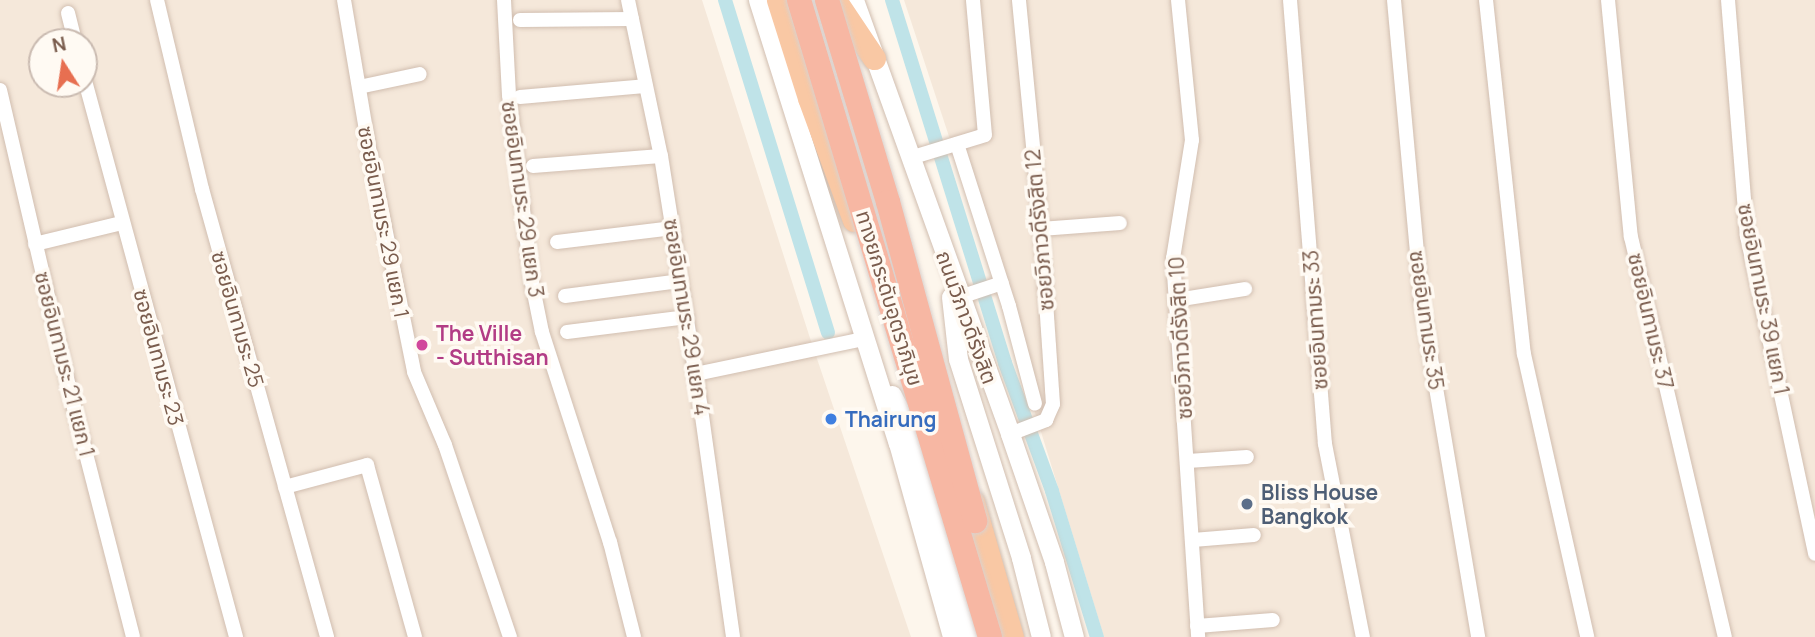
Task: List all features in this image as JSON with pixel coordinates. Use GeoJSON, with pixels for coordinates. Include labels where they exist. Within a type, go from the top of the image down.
{"type":"FeatureCollection","features":[{"type":"Feature","properties":{"kind":"highway","name":"ถนนวิภาวดีรังสิต"},"geometry":{"type":"LineString","coordinates":[[778,0],[809,98],[952,460],[1010,637]]}},
{"type":"Feature","properties":{"kind":"highway","name":"ทางยกระดับอุตราภิมุข"},"geometry":{"type":"LineString","coordinates":[[800,0],[990,637]]}},
{"type":"Feature","properties":{"kind":"highway","name":"ถนนวิภาวดีรังสิต"},"geometry":{"type":"LineString","coordinates":[[825,0],[915,292],[995,637]]}},
{"type":"Feature","properties":{"kind":"highway","name":"ทางยกระดับอุตราภิมุข"},"geometry":{"type":"LineString","coordinates":[[825,0],[888,202],[1010,637]]}},
{"type":"Feature","properties":{"kind":"highway"},"geometry":{"type":"LineString","coordinates":[[835,0],[874,58]]}},
{"type":"Feature","properties":{"kind":"main road"},"geometry":{"type":"LineString","coordinates":[[758,0],[867,345],[952,637]]}},
{"type":"Feature","properties":{"kind":"main road","name":"ถนนวิภาวดีรังสิต"},"geometry":{"type":"LineString","coordinates":[[854,0],[874,58],[919,155],[948,266],[966,295],[1015,433],[1074,637]]}},
{"type":"Feature","properties":{"kind":"main road"},"geometry":{"type":"LineString","coordinates":[[948,266],[958,359],[985,452],[1021,558],[1041,637]]}},
{"type":"Feature","properties":{"kind":"main road"},"geometry":{"type":"LineString","coordinates":[[867,345],[906,422],[970,637]]}},
{"type":"Feature","properties":{"kind":"street","name":"ซอยอินทามระ 25"},"geometry":{"type":"LineString","coordinates":[[157,0],[202,189],[327,637]]}},
{"type":"Feature","properties":{"kind":"street","name":"ซอยอินทามระ 29 แยก 1"},"geometry":{"type":"LineString","coordinates":[[344,0],[414,372],[445,445],[510,637]]}},
{"type":"Feature","properties":{"kind":"street","name":"ซอยอินทามระ 29 แยก 3"},"geometry":{"type":"LineString","coordinates":[[505,0],[509,95],[540,320],[610,542],[634,637]]}},
{"type":"Feature","properties":{"kind":"street","name":"ซอยอินทามระ 29 แยก 4"},"geometry":{"type":"LineString","coordinates":[[628,0],[661,156],[673,228],[733,637]]}},
{"type":"Feature","properties":{"kind":"street"},"geometry":{"type":"LineString","coordinates":[[919,155],[985,135],[973,0]]}},
{"type":"Feature","properties":{"kind":"street","name":"ซอยวิภาวดีรังสิต 12"},"geometry":{"type":"LineString","coordinates":[[1015,433],[1046,420],[1053,404],[1041,229],[1019,0]]}},
{"type":"Feature","properties":{"kind":"street","name":"ซอยวิภาวดีรังสิต 10"},"geometry":{"type":"LineString","coordinates":[[1178,0],[1192,140],[1189,174],[1175,238],[1176,300],[1197,631]]}},
{"type":"Feature","properties":{"kind":"street","name":"ซอยอินทามระ 33"},"geometry":{"type":"LineString","coordinates":[[1290,0],[1325,444],[1363,637]]}},
{"type":"Feature","properties":{"kind":"street","name":"ซอยอินทามระ 35"},"geometry":{"type":"LineString","coordinates":[[1394,0],[1421,299],[1478,637]]}},
{"type":"Feature","properties":{"kind":"street"},"geometry":{"type":"LineString","coordinates":[[1486,0],[1524,354],[1587,637]]}},
{"type":"Feature","properties":{"kind":"street","name":"ซอยอินทามระ 37"},"geometry":{"type":"LineString","coordinates":[[1608,0],[1631,237],[1726,637]]}},
{"type":"Feature","properties":{"kind":"street","name":"ซอยอินทามระ 39 แยก 1"},"geometry":{"type":"LineString","coordinates":[[1728,0],[1747,236],[1815,554]]}},
{"type":"Feature","properties":{"kind":"street"},"geometry":{"type":"LineString","coordinates":[[68,13],[72,28]]}},
{"type":"Feature","properties":{"kind":"street"},"geometry":{"type":"LineString","coordinates":[[520,20],[632,19]]}},
{"type":"Feature","properties":{"kind":"street"},"geometry":{"type":"LineString","coordinates":[[359,87],[420,74]]}},
{"type":"Feature","properties":{"kind":"street"},"geometry":{"type":"LineString","coordinates":[[520,97],[645,86]]}},
{"type":"Feature","properties":{"kind":"street","name":"ซอยอินทามระ 21 แยก 1"},"geometry":{"type":"LineString","coordinates":[[0,90],[35,244],[133,637]]}},
{"type":"Feature","properties":{"kind":"street","name":"ซอยอินทามระ 23"},"geometry":{"type":"LineString","coordinates":[[89,98],[236,637]]}},
{"type":"Feature","properties":{"kind":"street"},"geometry":{"type":"LineString","coordinates":[[953,145],[1002,284],[1035,404]]}},
{"type":"Feature","properties":{"kind":"street"},"geometry":{"type":"LineString","coordinates":[[533,166],[661,156]]}},
{"type":"Feature","properties":{"kind":"street"},"geometry":{"type":"LineString","coordinates":[[35,244],[122,223]]}},
{"type":"Feature","properties":{"kind":"street"},"geometry":{"type":"LineString","coordinates":[[1041,229],[1120,223]]}},
{"type":"Feature","properties":{"kind":"street"},"geometry":{"type":"LineString","coordinates":[[557,242],[673,228]]}},
{"type":"Feature","properties":{"kind":"street"},"geometry":{"type":"LineString","coordinates":[[565,296],[681,281]]}},
{"type":"Feature","properties":{"kind":"street"},"geometry":{"type":"LineString","coordinates":[[966,295],[1002,284]]}},
{"type":"Feature","properties":{"kind":"street"},"geometry":{"type":"LineString","coordinates":[[1176,300],[1245,289]]}},
{"type":"Feature","properties":{"kind":"street"},"geometry":{"type":"LineString","coordinates":[[567,332],[687,317]]}},
{"type":"Feature","properties":{"kind":"street"},"geometry":{"type":"LineString","coordinates":[[696,374],[867,345]]}},
{"type":"Feature","properties":{"kind":"street"},"geometry":{"type":"LineString","coordinates":[[1188,461],[1247,457]]}},
{"type":"Feature","properties":{"kind":"street"},"geometry":{"type":"LineString","coordinates":[[285,487],[367,465],[415,637]]}},
{"type":"Feature","properties":{"kind":"street"},"geometry":{"type":"LineString","coordinates":[[1193,540],[1254,535]]}},
{"type":"Feature","properties":{"kind":"street"},"geometry":{"type":"LineString","coordinates":[[1197,631],[1273,620]]}},
{"type":"Feature","properties":{"kind":"shaded area"},"geometry":{"type":"Polygon","coordinates":[[[0,0],[702,0],[809,335],[911,637],[0,637],[0,0]]]}},
{"type":"Feature","properties":{"kind":"shaded area"},"geometry":{"type":"Polygon","coordinates":[[[904,0],[1815,0],[1815,637],[1104,637],[968,194],[904,0]]]}},
{"type":"Feature","properties":{"kind":"waterway"},"geometry":{"type":"LineString","coordinates":[[725,0],[828,332]]}},
{"type":"Feature","properties":{"kind":"waterway"},"geometry":{"type":"LineString","coordinates":[[892,0],[1005,363],[1052,491],[1097,637]]}},
{"type":"Feature","properties":{"kind":"place","name":"The Ville - Sutthisan"},"geometry":{"type":"Point","coordinates":[422,345]}},
{"type":"Feature","properties":{"kind":"place","name":"Thairung"},"geometry":{"type":"Point","coordinates":[831,419]}},
{"type":"Feature","properties":{"kind":"place","name":"Bliss House Bangkok"},"geometry":{"type":"Point","coordinates":[1247,504]}}]}
